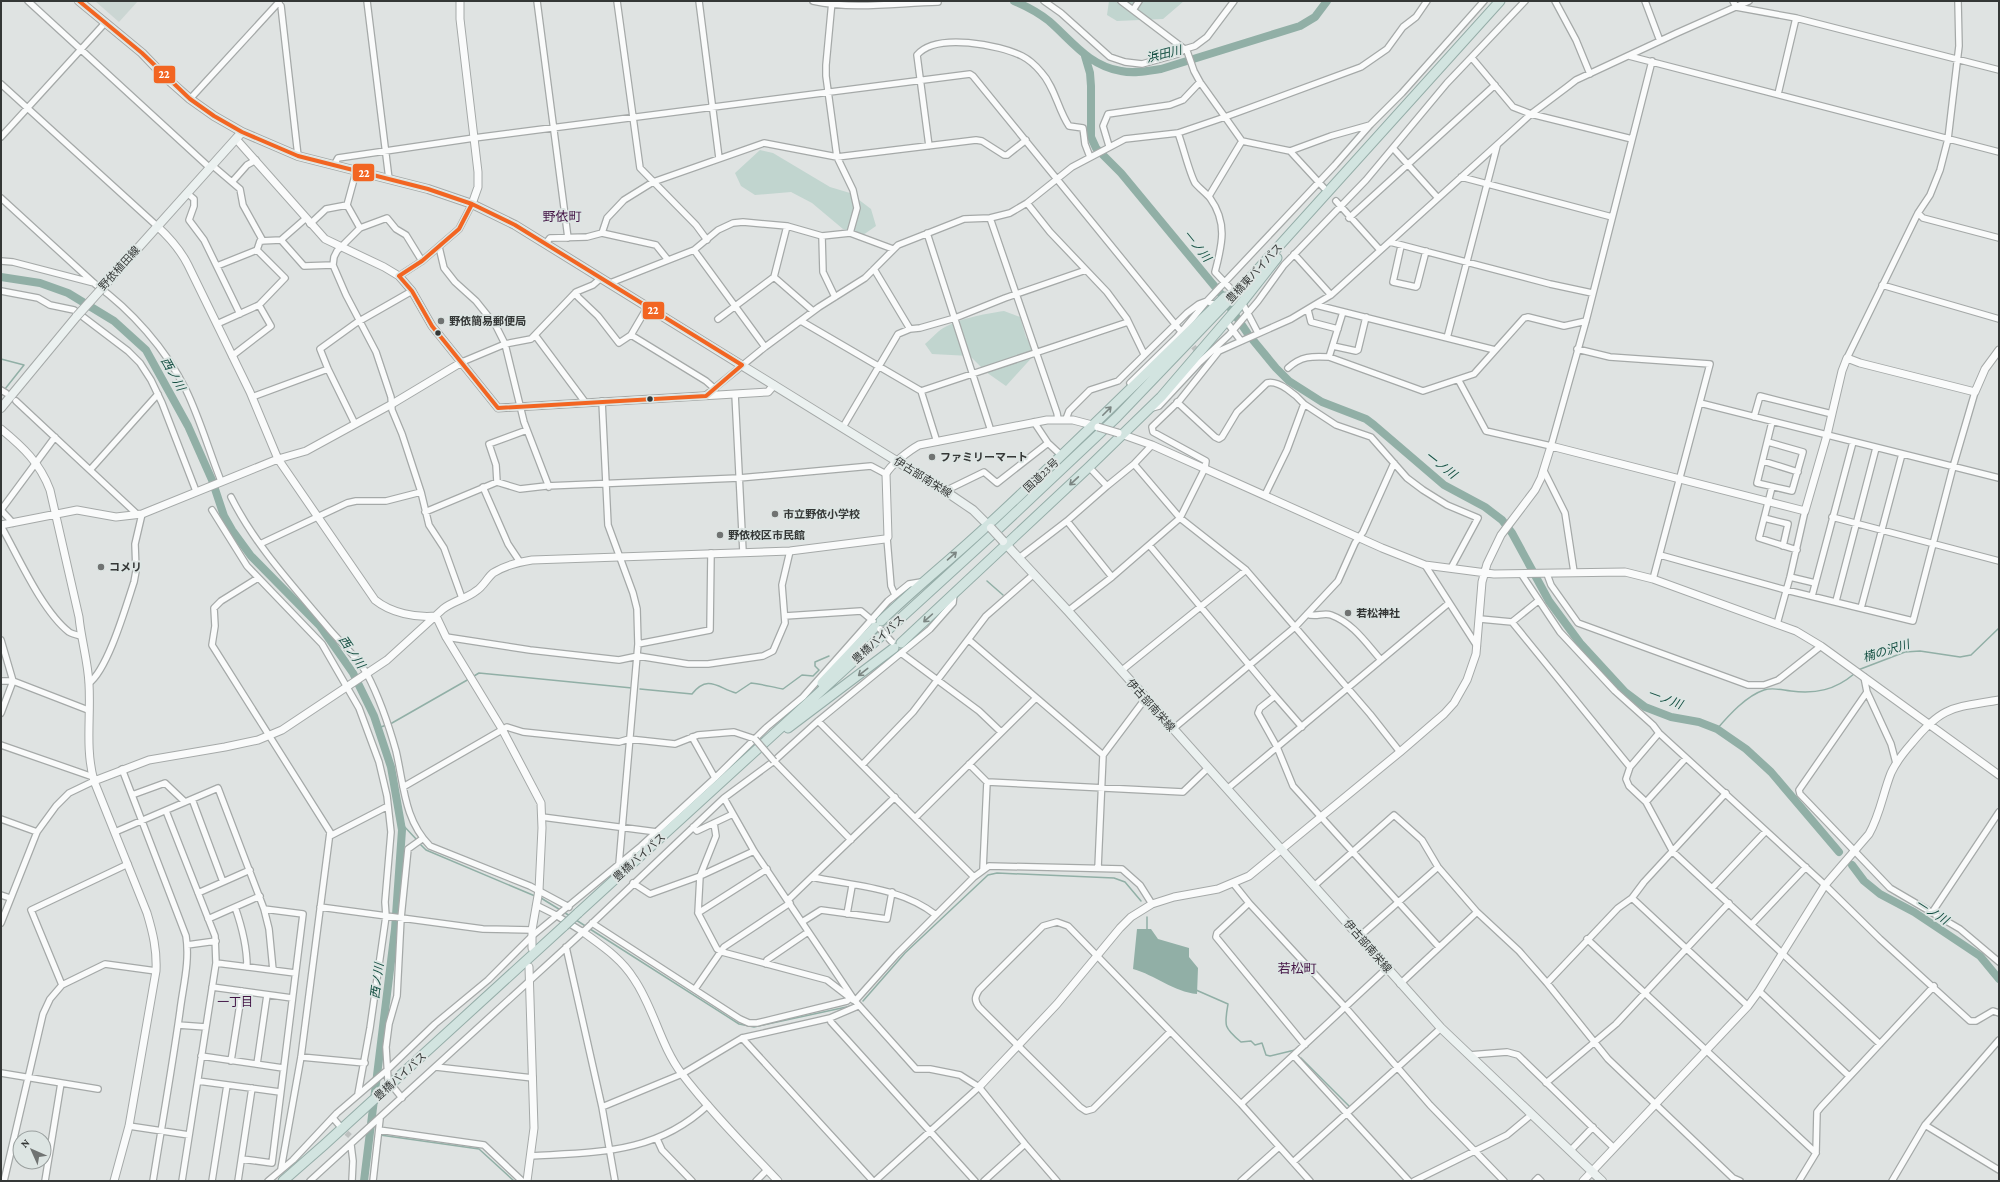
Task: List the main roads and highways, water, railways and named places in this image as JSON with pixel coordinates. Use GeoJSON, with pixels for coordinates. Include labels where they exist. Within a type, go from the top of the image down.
{"type":"FeatureCollection","features":[{"type":"Feature","properties":{"kind":"highway","name":"豊橋東バイパス"},"geometry":{"type":"LineString","coordinates":[[991,528],[1117,417],[1239,283],[1251,278],[1326,189],[1500,1]]}},
{"type":"Feature","properties":{"kind":"highway"},"geometry":{"type":"LineString","coordinates":[[750,756],[770,744],[898,648],[1005,542],[1089,467],[1148,409],[1191,364],[1242,306],[1326,189]]}},
{"type":"Feature","properties":{"kind":"highway","name":"国道23号"},"geometry":{"type":"LineString","coordinates":[[991,528],[1062,456],[1096,426],[1121,398],[1217,306]]}},
{"type":"Feature","properties":{"kind":"highway"},"geometry":{"type":"LineString","coordinates":[[776,732],[877,624],[922,582],[991,528]]}},
{"type":"Feature","properties":{"kind":"highway","name":"豊橋バイパス"},"geometry":{"type":"LineString","coordinates":[[283,1181],[380,1095],[750,756],[991,528]]}},
{"type":"Feature","properties":{"kind":"main road","name":"伊古部南栄線"},"geometry":{"type":"LineString","coordinates":[[79,1],[142,53],[190,99],[214,116],[242,132],[298,156],[356,172],[428,189],[472,204],[515,225],[898,461],[963,503],[1005,542],[1068,611],[1145,699],[1227,788],[1360,936],[1400,984],[1441,1028],[1602,1181]]}},
{"type":"Feature","properties":{"kind":"main road","name":"野依植田線"},"geometry":{"type":"LineString","coordinates":[[1,408],[77,316],[187,193],[237,140],[242,132]]}},
{"type":"Feature","properties":{"kind":"waterway","name":"浜田川"},"geometry":{"type":"LineString","coordinates":[[1014,1],[1045,18],[1082,52],[1099,64],[1121,71],[1131,72],[1161,69],[1300,26],[1315,17],[1327,1]]}},
{"type":"Feature","properties":{"kind":"waterway","name":"一ノ川"},"geometry":{"type":"LineString","coordinates":[[1085,56],[1090,73],[1091,86],[1091,137],[1096,148],[1121,173],[1221,294],[1248,334],[1276,368],[1289,381],[1322,402],[1366,419],[1444,485],[1485,507],[1502,520],[1512,533],[1549,601],[1580,643],[1625,692],[1645,707],[1671,717],[1699,722],[1717,729],[1746,749],[1771,772],[1839,852]]}},
{"type":"Feature","properties":{"kind":"waterway","name":"西ノ川"},"geometry":{"type":"LineString","coordinates":[[1,277],[40,283],[68,293],[114,321],[146,350],[188,426],[212,480],[224,516],[232,530],[251,556],[320,626],[353,673],[374,716],[391,767],[402,830],[395,929],[364,1181]]}},
{"type":"Feature","properties":{"kind":"waterway"},"geometry":{"type":"LineString","coordinates":[[1,359],[24,365],[5,389]]}},
{"type":"Feature","properties":{"kind":"waterway"},"geometry":{"type":"LineString","coordinates":[[987,581],[1003,595]]}},
{"type":"Feature","properties":{"kind":"waterway","name":"楠の沢川"},"geometry":{"type":"LineString","coordinates":[[1858,670],[1905,652],[1920,651],[1960,657],[1971,655],[1999,628]]}},
{"type":"Feature","properties":{"kind":"waterway"},"geometry":{"type":"LineString","coordinates":[[640,689],[692,694],[703,685],[713,684],[736,693],[751,683],[783,689],[802,675],[813,676],[819,670],[815,666],[815,662],[829,656]]}},
{"type":"Feature","properties":{"kind":"waterway"},"geometry":{"type":"LineString","coordinates":[[474,676],[479,673],[632,688]]}},
{"type":"Feature","properties":{"kind":"waterway","name":"楠の沢川"},"geometry":{"type":"LineString","coordinates":[[1717,729],[1744,701],[1764,690],[1774,689],[1800,692],[1825,690],[1840,684],[1854,674]]}},
{"type":"Feature","properties":{"kind":"waterway"},"geometry":{"type":"LineString","coordinates":[[378,728],[392,723],[469,679]]}},
{"type":"Feature","properties":{"kind":"waterway"},"geometry":{"type":"LineString","coordinates":[[401,823],[417,840]]}},
{"type":"Feature","properties":{"kind":"waterway"},"geometry":{"type":"LineString","coordinates":[[419,843],[426,850],[535,896]]}},
{"type":"Feature","properties":{"kind":"waterway","name":"一ノ川"},"geometry":{"type":"LineString","coordinates":[[1852,865],[1864,881],[1880,894],[1914,912],[1980,956],[1999,979]]}},
{"type":"Feature","properties":{"kind":"waterway"},"geometry":{"type":"LineString","coordinates":[[863,1001],[905,953],[988,875],[997,873],[1114,878],[1125,882],[1141,901]]}},
{"type":"Feature","properties":{"kind":"waterway"},"geometry":{"type":"LineString","coordinates":[[541,898],[570,916]]}},
{"type":"Feature","properties":{"kind":"waterway"},"geometry":{"type":"LineString","coordinates":[[1147,917],[1147,929]]}},
{"type":"Feature","properties":{"kind":"waterway"},"geometry":{"type":"LineString","coordinates":[[576,920],[587,927]]}},
{"type":"Feature","properties":{"kind":"waterway"},"geometry":{"type":"LineString","coordinates":[[590,929],[739,1024],[754,1027],[851,1006]]}},
{"type":"Feature","properties":{"kind":"waterway"},"geometry":{"type":"LineString","coordinates":[[1196,990],[1228,1004],[1226,1017],[1228,1030],[1241,1042],[1251,1041],[1255,1045],[1262,1043],[1266,1055],[1270,1056],[1295,1050]]}},
{"type":"Feature","properties":{"kind":"waterway"},"geometry":{"type":"LineString","coordinates":[[1301,1058],[1349,1106]]}},
{"type":"Feature","properties":{"kind":"waterway"},"geometry":{"type":"LineString","coordinates":[[380,1135],[479,1149],[514,1181]]}},
{"type":"Feature","properties":{"kind":"tunnel"},"geometry":{"type":"LineString","coordinates":[[1188,340],[1205,361]]}},
{"type":"Feature","properties":{"kind":"tunnel"},"geometry":{"type":"LineString","coordinates":[[340,1127],[350,1136]]}},
{"type":"Feature","properties":{"kind":"place","name":"野依簡易郵便局"},"geometry":{"type":"Point","coordinates":[441,321]}},
{"type":"Feature","properties":{"kind":"place","name":"ファミリーマート"},"geometry":{"type":"Point","coordinates":[932,457]}},
{"type":"Feature","properties":{"kind":"place","name":"市立野依小学校"},"geometry":{"type":"Point","coordinates":[775,514]}},
{"type":"Feature","properties":{"kind":"place","name":"野依校区市民館"},"geometry":{"type":"Point","coordinates":[720,535]}},
{"type":"Feature","properties":{"kind":"place","name":"コメリ"},"geometry":{"type":"Point","coordinates":[101,567]}},
{"type":"Feature","properties":{"kind":"place","name":"若松神社"},"geometry":{"type":"Point","coordinates":[1348,613]}},
{"type":"Feature","properties":{"kind":"district","name":"野依町"},"geometry":{"type":"Point","coordinates":[562,216]}},
{"type":"Feature","properties":{"kind":"district","name":"若松町"},"geometry":{"type":"Point","coordinates":[1297,968]}},
{"type":"Feature","properties":{"kind":"district","name":"一丁目"},"geometry":{"type":"Point","coordinates":[235,1002]}}]}
